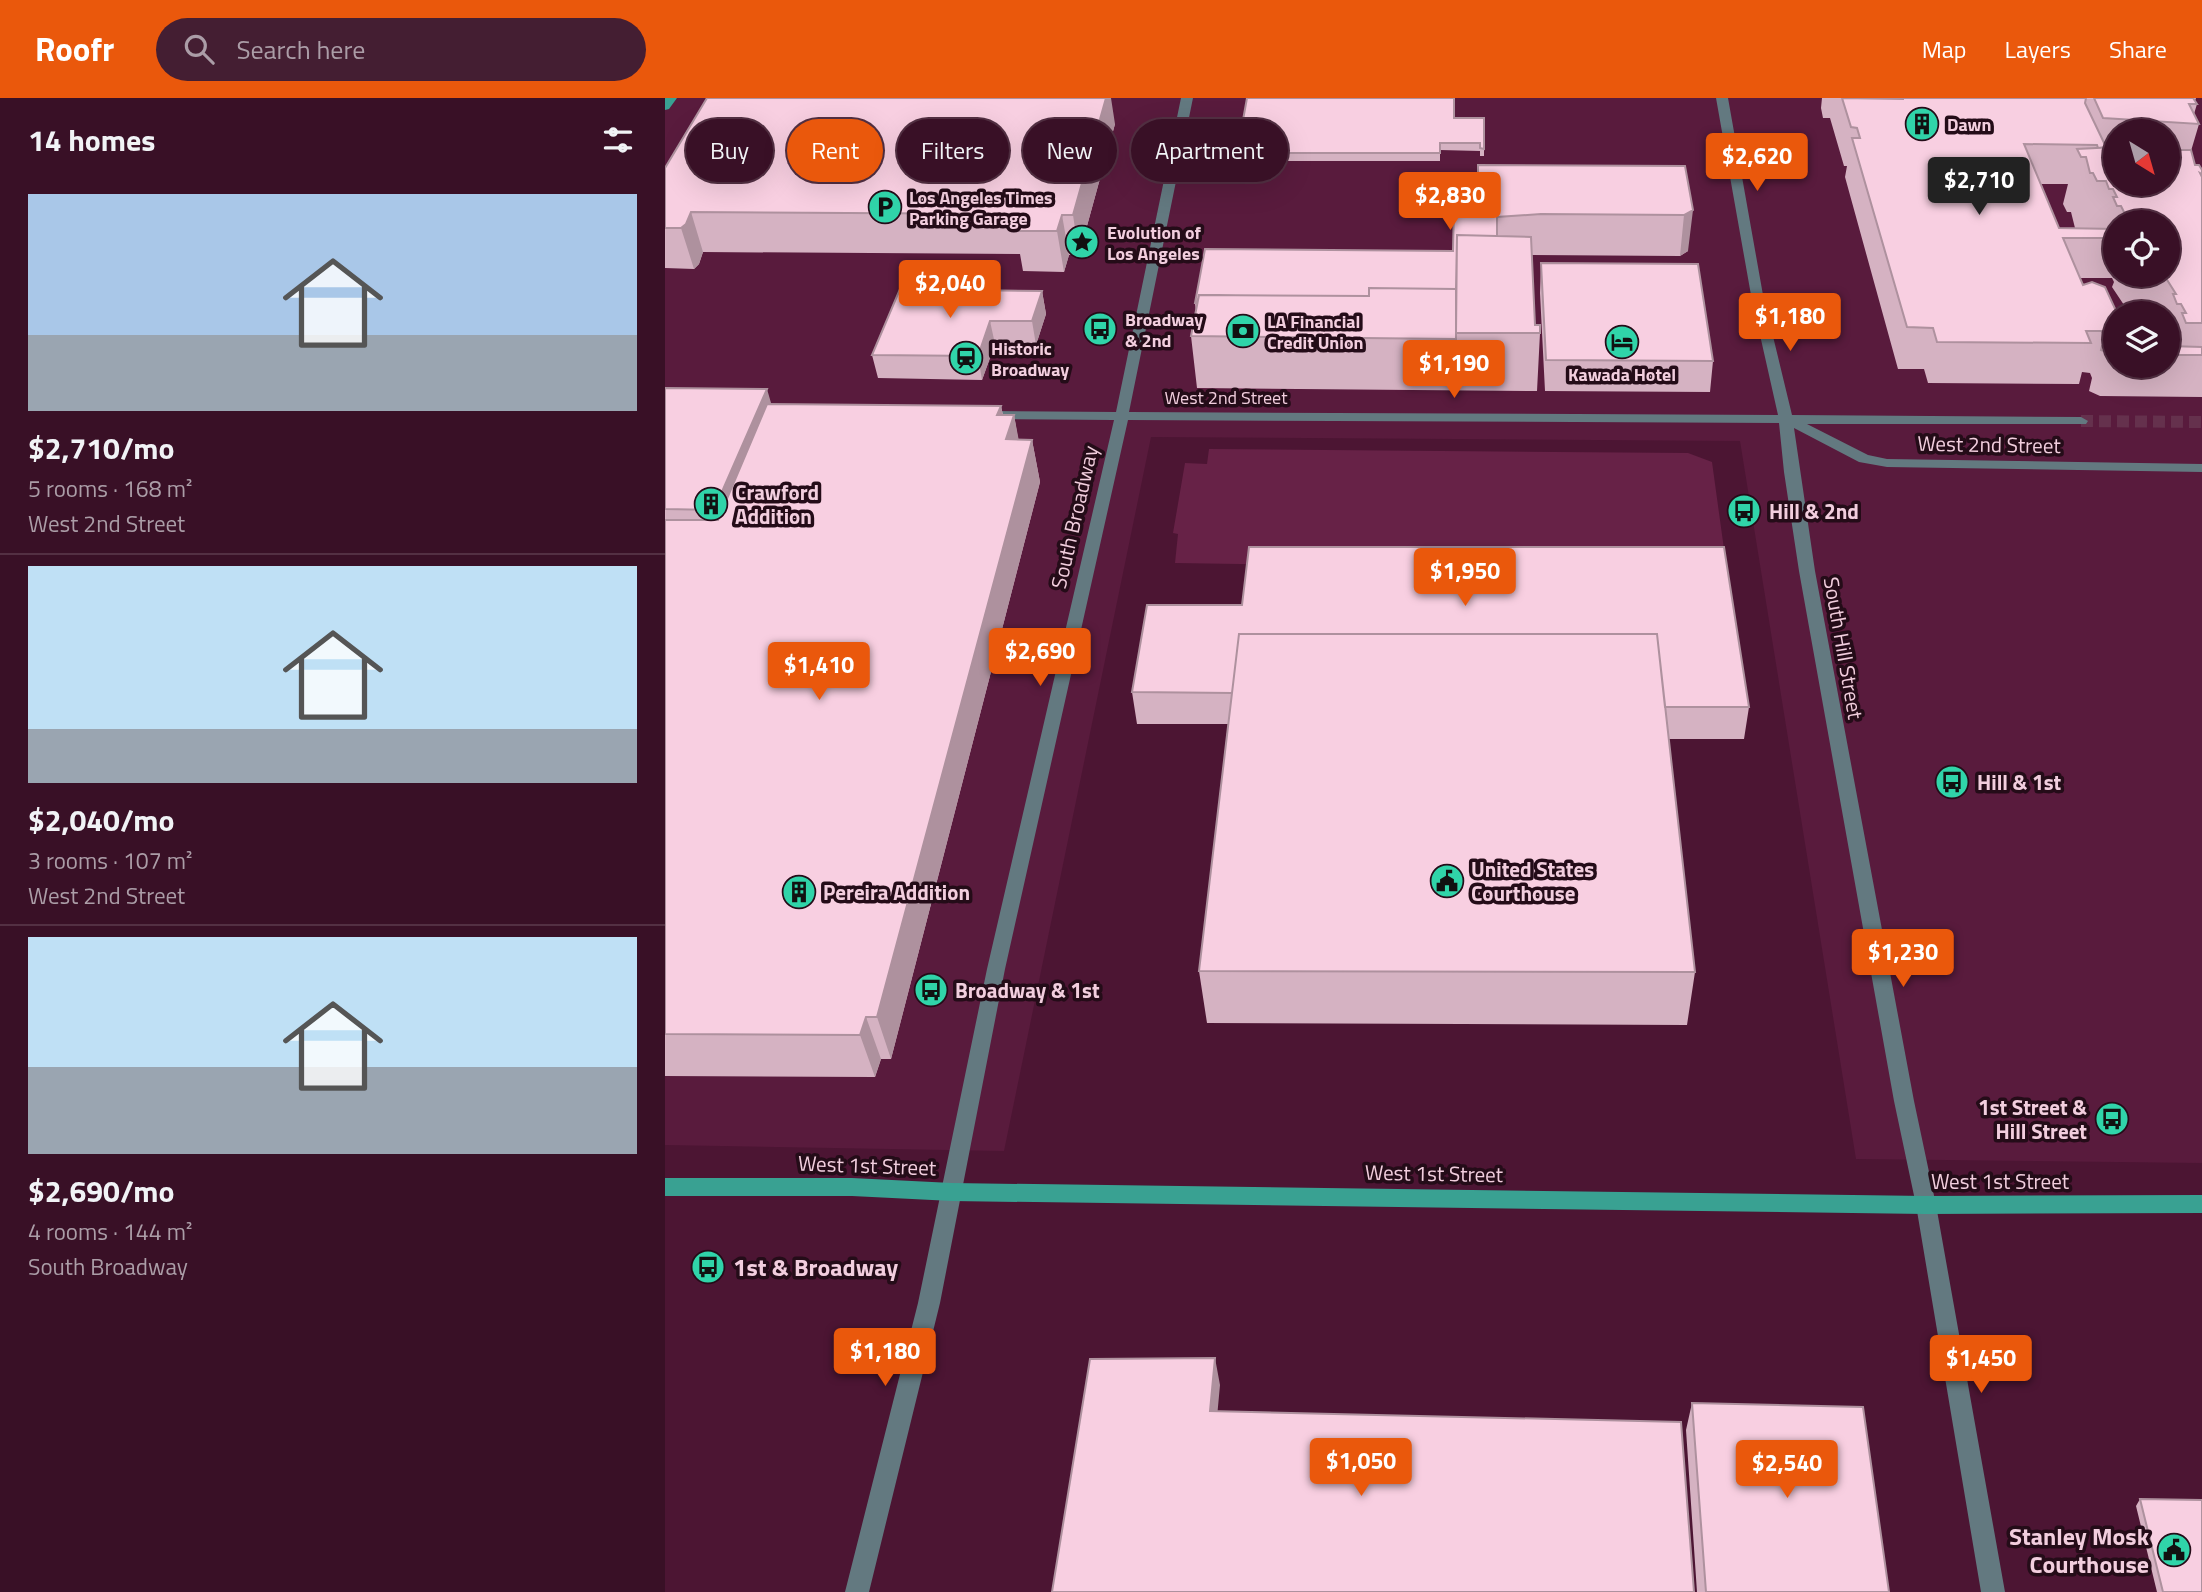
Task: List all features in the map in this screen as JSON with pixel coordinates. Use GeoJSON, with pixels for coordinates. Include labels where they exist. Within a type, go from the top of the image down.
{"type":"FeatureCollection","features":[{"type":"Feature","properties":{"kind":"main road"},"geometry":{"type":"LineString","coordinates":[[665,107],[671,98]]}},
{"type":"Feature","properties":{"kind":"main road","name":"South Broadway"},"geometry":{"type":"LineString","coordinates":[[857,1592],[929,1303],[996,969],[1122,416],[1187,98]]}},
{"type":"Feature","properties":{"kind":"main road","name":"South Hill Street"},"geometry":{"type":"LineString","coordinates":[[1722,98],[1757,295],[1786,419],[1791,472],[1807,571],[1904,1101],[1926,1205],[1993,1592]]}},
{"type":"Feature","properties":{"kind":"main road","name":"West 2nd Street"},"geometry":{"type":"LineString","coordinates":[[980,415],[2081,421]]}},
{"type":"Feature","properties":{"kind":"main road","name":"West 2nd Street"},"geometry":{"type":"LineString","coordinates":[[1786,419],[1864,459],[1887,463],[2202,468]]}},
{"type":"Feature","properties":{"kind":"main road","name":"West 1st Street"},"geometry":{"type":"LineString","coordinates":[[665,1187],[852,1187],[952,1192],[1926,1205],[2202,1204]]}},
{"type":"Feature","properties":{"kind":"shaded area"},"geometry":{"type":"Polygon","coordinates":[[[665,98],[2202,98],[2202,1163],[1856,1159],[1740,441],[1151,437],[1004,1151],[665,1145],[665,98]]]}},
{"type":"Feature","properties":{"kind":"shaded area"},"geometry":{"type":"Polygon","coordinates":[[[1209,449],[1688,453],[1712,462],[1727,571],[1175,563],[1178,534],[1173,533],[1185,463],[1207,464],[1209,449]]]}},
{"type":"Feature","properties":{"kind":"building"},"geometry":{"type":"Polygon","coordinates":[[[707,98],[1106,98],[1100,119],[1023,119],[1023,182],[1082,182],[1073,215],[1062,215],[1057,231],[1016,231],[1021,214],[691,212],[686,224],[681,228],[665,228],[665,168],[686,133],[686,182],[773,182],[773,119],[694,119],[707,98]]]}},
{"type":"Feature","properties":{"kind":"building"},"geometry":{"type":"Polygon","coordinates":[[[1247,98],[1454,98],[1454,118],[1484,118],[1484,149],[1480,148],[1480,143],[1440,143],[1440,153],[1288,153],[1288,119],[1243,119],[1247,98]]]}},
{"type":"Feature","properties":{"kind":"building"},"geometry":{"type":"Polygon","coordinates":[[[1842,98],[2086,98],[2085,103],[2103,141],[2103,147],[2098,148],[2097,145],[2024,144],[2059,228],[2103,229],[2103,238],[2063,238],[2083,285],[2092,282],[2105,287],[2111,301],[2103,301],[2103,333],[2086,331],[2091,343],[1937,342],[1933,328],[1907,327],[1852,138],[1860,138],[1857,128],[1851,127],[1842,98]]]}},
{"type":"Feature","properties":{"kind":"building"},"geometry":{"type":"Polygon","coordinates":[[[2094,98],[2193,98],[2197,104],[2189,104],[2199,124],[2181,123],[2181,119],[2103,118],[2094,98]]]}},
{"type":"Feature","properties":{"kind":"building"},"geometry":{"type":"Polygon","coordinates":[[[2103,148],[2103,181],[2097,181],[2093,173],[2090,173],[2086,157],[2081,157],[2077,149],[2103,148]]]}},
{"type":"Feature","properties":{"kind":"building"},"geometry":{"type":"Polygon","coordinates":[[[2181,150],[2191,150],[2195,165],[2199,165],[2202,170],[2202,323],[2186,323],[2182,313],[2186,313],[2180,301],[2176,301],[2173,294],[2176,294],[2172,287],[2180,287],[2180,210],[2123,210],[2121,206],[2117,206],[2113,197],[2181,196],[2181,150]]]}},
{"type":"Feature","properties":{"kind":"building"},"geometry":{"type":"Polygon","coordinates":[[[1478,165],[1685,166],[1693,210],[1684,215],[1541,214],[1497,217],[1497,236],[1457,235],[1456,289],[1369,288],[1369,296],[1199,295],[1195,303],[1205,249],[1453,251],[1454,206],[1478,207],[1478,165]]]}},
{"type":"Feature","properties":{"kind":"building"},"geometry":{"type":"Polygon","coordinates":[[[1457,235],[1531,237],[1535,325],[1540,325],[1540,333],[1456,333],[1457,235]]]}},
{"type":"Feature","properties":{"kind":"building","name":"Kawada Hotel"},"geometry":{"type":"Polygon","coordinates":[[[1541,263],[1698,264],[1713,361],[1546,360],[1541,263]]]}},
{"type":"Feature","properties":{"kind":"building"},"geometry":{"type":"Polygon","coordinates":[[[1369,288],[1456,289],[1456,339],[1191,336],[1199,295],[1369,296],[1369,288]]]}},
{"type":"Feature","properties":{"kind":"building"},"geometry":{"type":"Polygon","coordinates":[[[900,289],[1042,291],[1032,321],[990,321],[978,356],[872,355],[900,289]]]}},
{"type":"Feature","properties":{"kind":"building"},"geometry":{"type":"Polygon","coordinates":[[[2180,346],[2202,347],[2202,355],[2180,355],[2180,346]]]}},
{"type":"Feature","properties":{"kind":"building"},"geometry":{"type":"Polygon","coordinates":[[[665,388],[767,389],[714,510],[665,509],[665,388]]]}},
{"type":"Feature","properties":{"kind":"building"},"geometry":{"type":"Polygon","coordinates":[[[767,404],[1001,406],[997,415],[1014,415],[1006,439],[1032,440],[877,1017],[866,1017],[860,1035],[665,1034],[665,520],[718,520],[767,404]]]}},
{"type":"Feature","properties":{"kind":"building"},"geometry":{"type":"Polygon","coordinates":[[[1249,547],[1724,547],[1749,707],[1665,707],[1657,634],[1239,634],[1232,693],[1132,692],[1147,605],[1242,605],[1249,547]]]}},
{"type":"Feature","properties":{"kind":"building","name":"United States Courthouse"},"geometry":{"type":"Polygon","coordinates":[[[1239,634],[1657,634],[1695,972],[1199,971],[1239,634]]]}},
{"type":"Feature","properties":{"kind":"building"},"geometry":{"type":"Polygon","coordinates":[[[1215,1358],[1210,1411],[1681,1422],[1694,1592],[1052,1592],[1090,1359],[1215,1358]]]}},
{"type":"Feature","properties":{"kind":"building"},"geometry":{"type":"Polygon","coordinates":[[[1692,1403],[1863,1407],[1889,1592],[1706,1592],[1692,1403]]]}},
{"type":"Feature","properties":{"kind":"building","name":"Stanley Mosk Courthouse"},"geometry":{"type":"Polygon","coordinates":[[[2140,1499],[2202,1500],[2202,1592],[2163,1592],[2140,1499]]]}},
{"type":"Feature","properties":{"kind":"tunnel"},"geometry":{"type":"LineString","coordinates":[[2081,421],[2202,422]]}},
{"type":"Feature","properties":{"kind":"place","name":"Dawn"},"geometry":{"type":"Point","coordinates":[1922,124]}},
{"type":"Feature","properties":{"kind":"place","name":"Los Angeles Times Parking Garage"},"geometry":{"type":"Point","coordinates":[885,207]}},
{"type":"Feature","properties":{"kind":"place","name":"Evolution of Los Angeles"},"geometry":{"type":"Point","coordinates":[1082,242]}},
{"type":"Feature","properties":{"kind":"place","name":"Broadway & 2nd"},"geometry":{"type":"Point","coordinates":[1100,329]}},
{"type":"Feature","properties":{"kind":"place","name":"LA Financial Credit Union"},"geometry":{"type":"Point","coordinates":[1243,331]}},
{"type":"Feature","properties":{"kind":"place","name":"Kawada Hotel"},"geometry":{"type":"Point","coordinates":[1622,342]}},
{"type":"Feature","properties":{"kind":"place","name":"Historic Broadway"},"geometry":{"type":"Point","coordinates":[966,358]}},
{"type":"Feature","properties":{"kind":"place","name":"Crawford Addition"},"geometry":{"type":"Point","coordinates":[711,504]}},
{"type":"Feature","properties":{"kind":"place","name":"Hill & 2nd"},"geometry":{"type":"Point","coordinates":[1744,511]}},
{"type":"Feature","properties":{"kind":"place","name":"Hill & 1st"},"geometry":{"type":"Point","coordinates":[1952,782]}},
{"type":"Feature","properties":{"kind":"place","name":"United States Courthouse"},"geometry":{"type":"Point","coordinates":[1447,881]}},
{"type":"Feature","properties":{"kind":"place","name":"Pereira Addition"},"geometry":{"type":"Point","coordinates":[799,892]}},
{"type":"Feature","properties":{"kind":"place","name":"Broadway & 1st"},"geometry":{"type":"Point","coordinates":[931,990]}},
{"type":"Feature","properties":{"kind":"place","name":"1st Street & Hill Street"},"geometry":{"type":"Point","coordinates":[2112,1119]}},
{"type":"Feature","properties":{"kind":"place","name":"1st & Broadway"},"geometry":{"type":"Point","coordinates":[708,1267]}},
{"type":"Feature","properties":{"kind":"place","name":"Stanley Mosk Courthouse"},"geometry":{"type":"Point","coordinates":[2174,1550]}}]}
